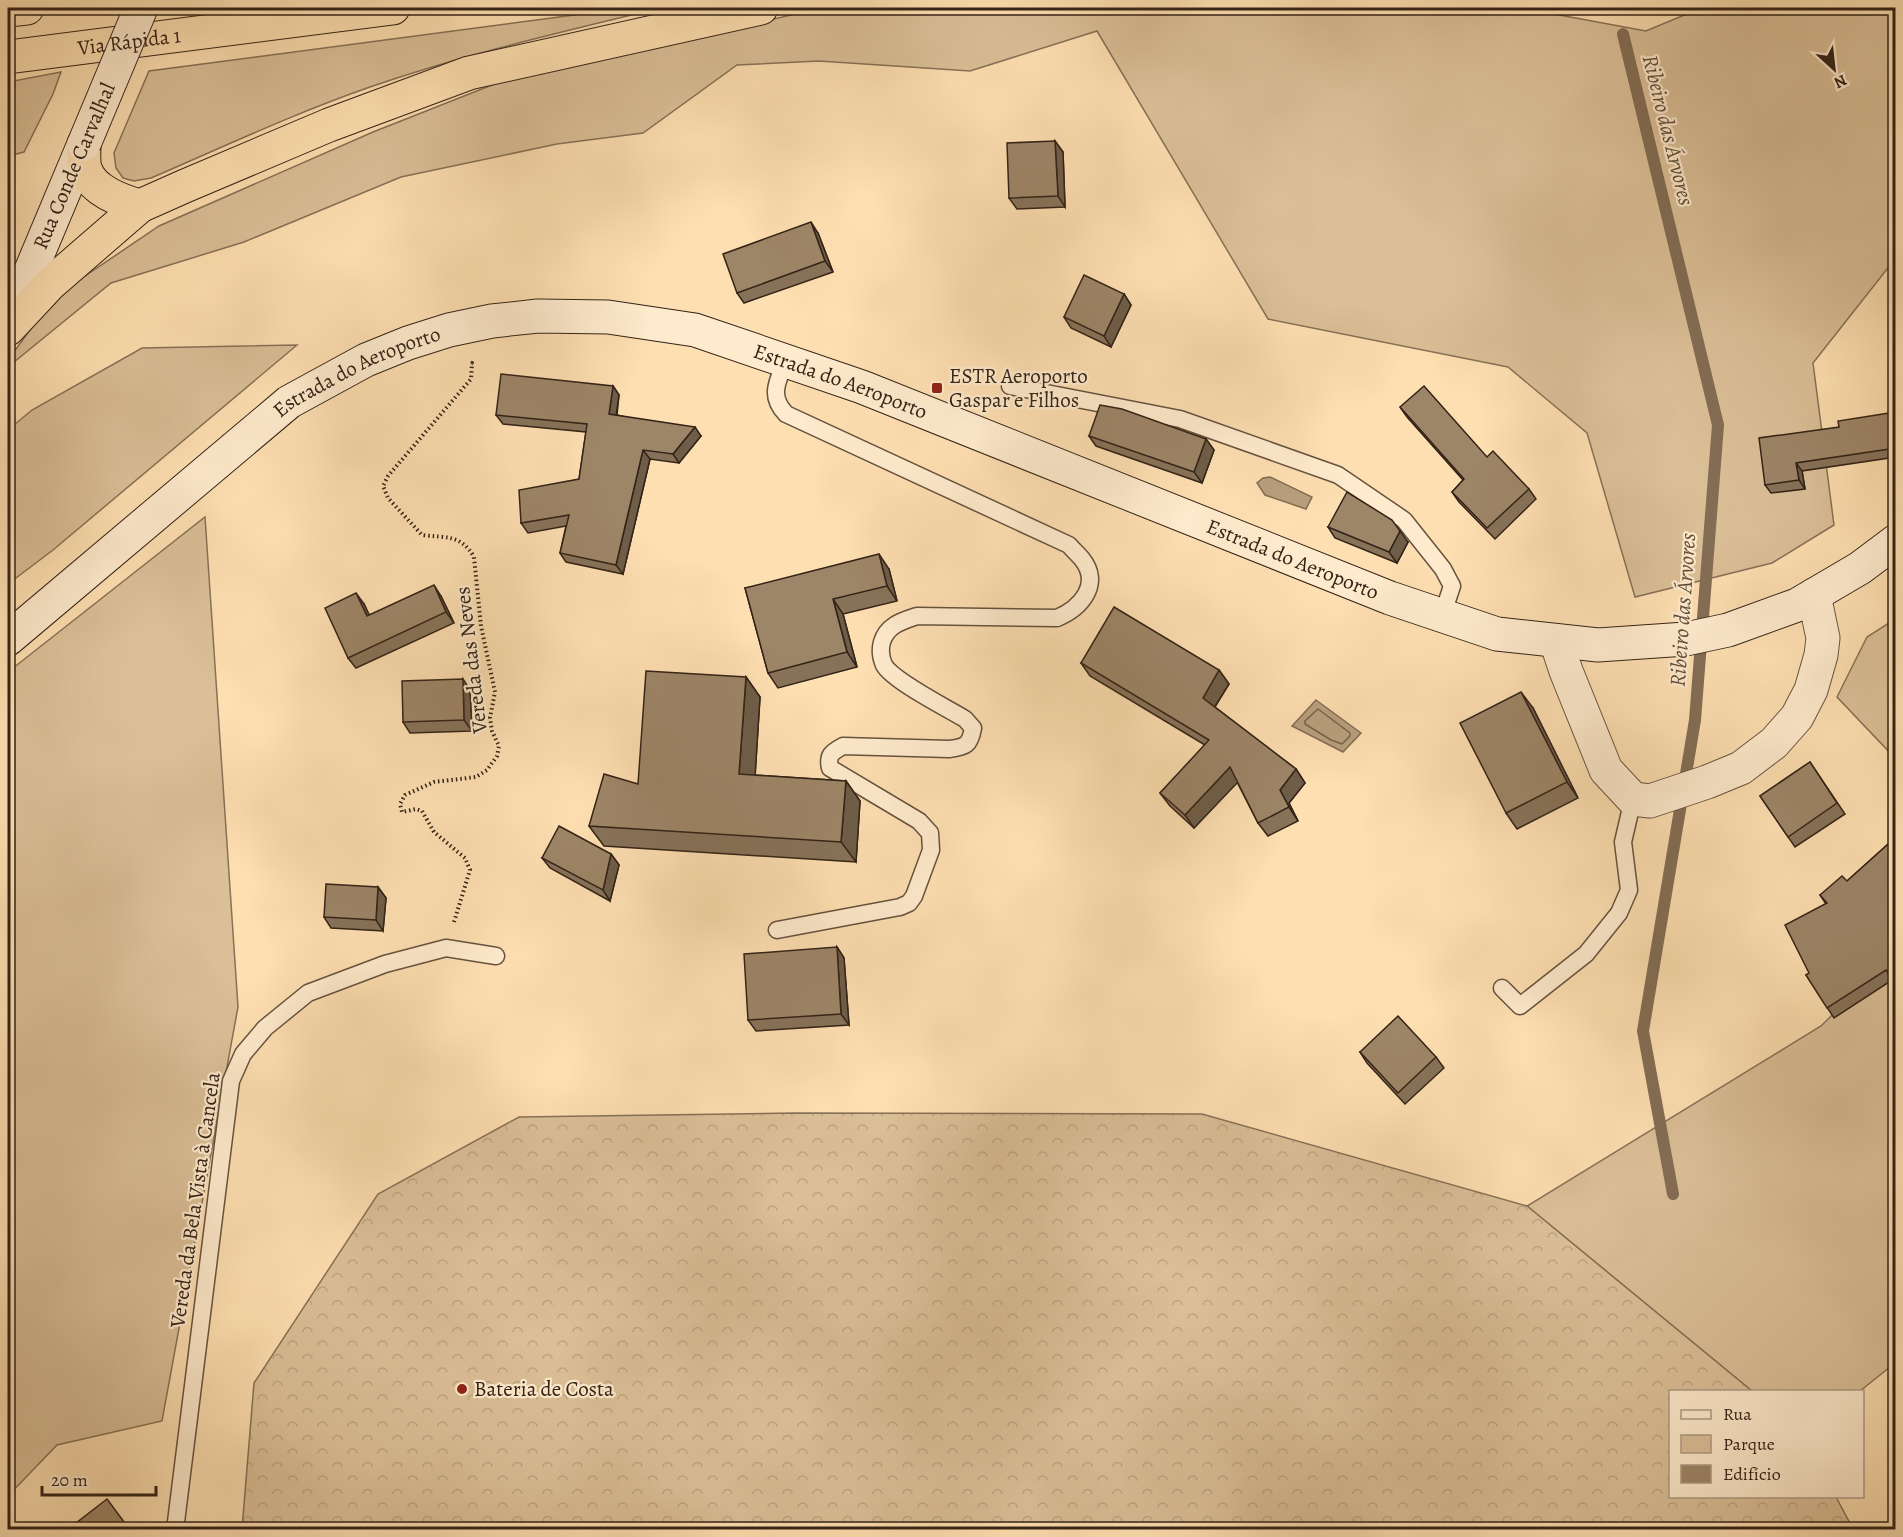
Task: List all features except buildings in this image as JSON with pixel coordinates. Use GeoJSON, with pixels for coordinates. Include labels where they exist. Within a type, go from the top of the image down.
{"type":"FeatureCollection","features":[{"type":"Feature","properties":{"kind":"highway"},"geometry":{"type":"LineString","coordinates":[[8,10],[27,8]]}},
{"type":"Feature","properties":{"kind":"highway","name":"Via Rápida 1"},"geometry":{"type":"LineString","coordinates":[[8,57],[393,8]]}},
{"type":"Feature","properties":{"kind":"highway"},"geometry":{"type":"LineString","coordinates":[[8,327],[50,284],[140,206],[329,125],[469,73],[761,8]]}},
{"type":"Feature","properties":{"kind":"highway"},"geometry":{"type":"LineString","coordinates":[[84,144],[85,169],[94,182],[119,200],[140,206]]}},
{"type":"Feature","properties":{"kind":"main road","name":"Rua Conde Carvalhal"},"geometry":{"type":"LineString","coordinates":[[8,327],[141,8]]}},
{"type":"Feature","properties":{"kind":"main road","name":"Estrada do Aeroporto"},"geometry":{"type":"LineString","coordinates":[[8,639],[289,402],[366,360],[408,343],[449,330],[492,321],[538,316],[608,317],[695,330],[786,360],[862,387],[1389,598],[1497,634],[1598,645],[1686,639],[1728,630],[1797,605],[1860,568],[1896,541]]}},
{"type":"Feature","properties":{"kind":"main road"},"geometry":{"type":"LineString","coordinates":[[1556,641],[1606,770],[1633,798],[1650,801],[1741,768],[1773,743],[1797,717],[1811,690],[1821,655],[1823,638],[1814,595]]}},
{"type":"Feature","properties":{"kind":"lane"},"geometry":{"type":"LineString","coordinates":[[777,930],[900,907],[909,903],[914,896],[931,850],[930,833],[919,821],[830,768],[828,759],[832,752],[843,746],[949,749],[963,747],[971,740],[973,728],[965,719],[898,679],[884,665],[880,648],[885,633],[899,622],[917,616],[1057,618],[1073,611],[1086,596],[1091,579],[1084,560],[1069,545],[786,414],[778,405],[775,394],[786,360]]}},
{"type":"Feature","properties":{"kind":"lane"},"geometry":{"type":"LineString","coordinates":[[1010,386],[1180,419],[1338,475],[1404,520],[1443,569],[1452,586],[1442,616]]}},
{"type":"Feature","properties":{"kind":"lane"},"geometry":{"type":"LineString","coordinates":[[1502,988],[1520,1006],[1586,954],[1619,913],[1629,890],[1623,842],[1633,798]]}},
{"type":"Feature","properties":{"kind":"lane","name":"Vereda da Bela Vista à Cancela"},"geometry":{"type":"LineString","coordinates":[[175,1530],[231,1081],[243,1054],[265,1028],[308,993],[385,964],[446,948],[496,956]]}},
{"type":"Feature","properties":{"kind":"path","name":"Vereda das Neves"},"geometry":{"type":"LineString","coordinates":[[446,948],[470,870],[465,858],[434,832],[422,811],[417,808],[402,812],[400,804],[405,795],[434,782],[476,777],[487,770],[497,756],[499,746],[492,731],[490,718],[495,692],[481,626],[474,557],[469,548],[460,540],[422,535],[388,498],[383,486],[388,476],[471,380],[472,363],[461,366]]}},
{"type":"Feature","properties":{"kind":"green space"},"geometry":{"type":"Polygon","coordinates":[[[627,8],[660,8],[478,54],[370,87],[287,119],[151,178],[134,181],[123,178],[116,168],[114,153],[149,71],[627,8]]]}},
{"type":"Feature","properties":{"kind":"green space"},"geometry":{"type":"Polygon","coordinates":[[[821,8],[1540,8],[1554,14],[1646,31],[1701,8],[1895,8],[1895,259],[1813,363],[1834,525],[1772,563],[1635,597],[1587,433],[1508,367],[1268,319],[1097,31],[970,71],[819,61],[737,65],[643,133],[557,144],[401,177],[244,242],[111,283],[8,367],[8,360],[54,297],[159,226],[373,132],[497,83],[821,8]]]}},
{"type":"Feature","properties":{"kind":"green space"},"geometry":{"type":"Polygon","coordinates":[[[61,72],[53,94],[24,152],[8,156],[8,82],[61,72]]]}},
{"type":"Feature","properties":{"kind":"green space"},"geometry":{"type":"Polygon","coordinates":[[[297,345],[53,550],[8,584],[8,430],[32,410],[142,348],[297,345]]]}},
{"type":"Feature","properties":{"kind":"green space"},"geometry":{"type":"Polygon","coordinates":[[[205,517],[238,1007],[162,1421],[57,1445],[8,1496],[8,672],[205,517]]]}},
{"type":"Feature","properties":{"kind":"green space"},"geometry":{"type":"Polygon","coordinates":[[[1895,619],[1895,758],[1837,697],[1867,637],[1895,619]]]}},
{"type":"Feature","properties":{"kind":"green space"},"geometry":{"type":"Polygon","coordinates":[[[1895,953],[1895,1363],[1861,1390],[1751,1390],[1527,1206],[1821,1026],[1895,953]]]}},
{"type":"Feature","properties":{"kind":"green space"},"geometry":{"type":"Polygon","coordinates":[[[795,1113],[1202,1114],[1527,1206],[1751,1390],[1669,1390],[1669,1498],[1837,1498],[1853,1529],[242,1529],[254,1383],[378,1194],[519,1117],[795,1113]]]}},
{"type":"Feature","properties":{"kind":"water"},"geometry":{"type":"Polygon","coordinates":[[[1270,477],[1312,497],[1306,509],[1265,495],[1257,483],[1263,478],[1270,477]]]}},
{"type":"Feature","properties":{"kind":"water"},"geometry":{"type":"Polygon","coordinates":[[[1316,700],[1361,733],[1343,752],[1292,726],[1316,700]]]}},
{"type":"Feature","properties":{"kind":"waterway","name":"Ribeiro das Árvores"},"geometry":{"type":"LineString","coordinates":[[1623,34],[1718,425],[1695,720],[1643,1031],[1673,1194]]}},
{"type":"Feature","properties":{"kind":"place","name":"ESTR Aeroporto Gaspar e Filhos"},"geometry":{"type":"Point","coordinates":[937,388]}},
{"type":"Feature","properties":{"kind":"place","name":"Bateria de Costa"},"geometry":{"type":"Point","coordinates":[462,1389]}}]}
